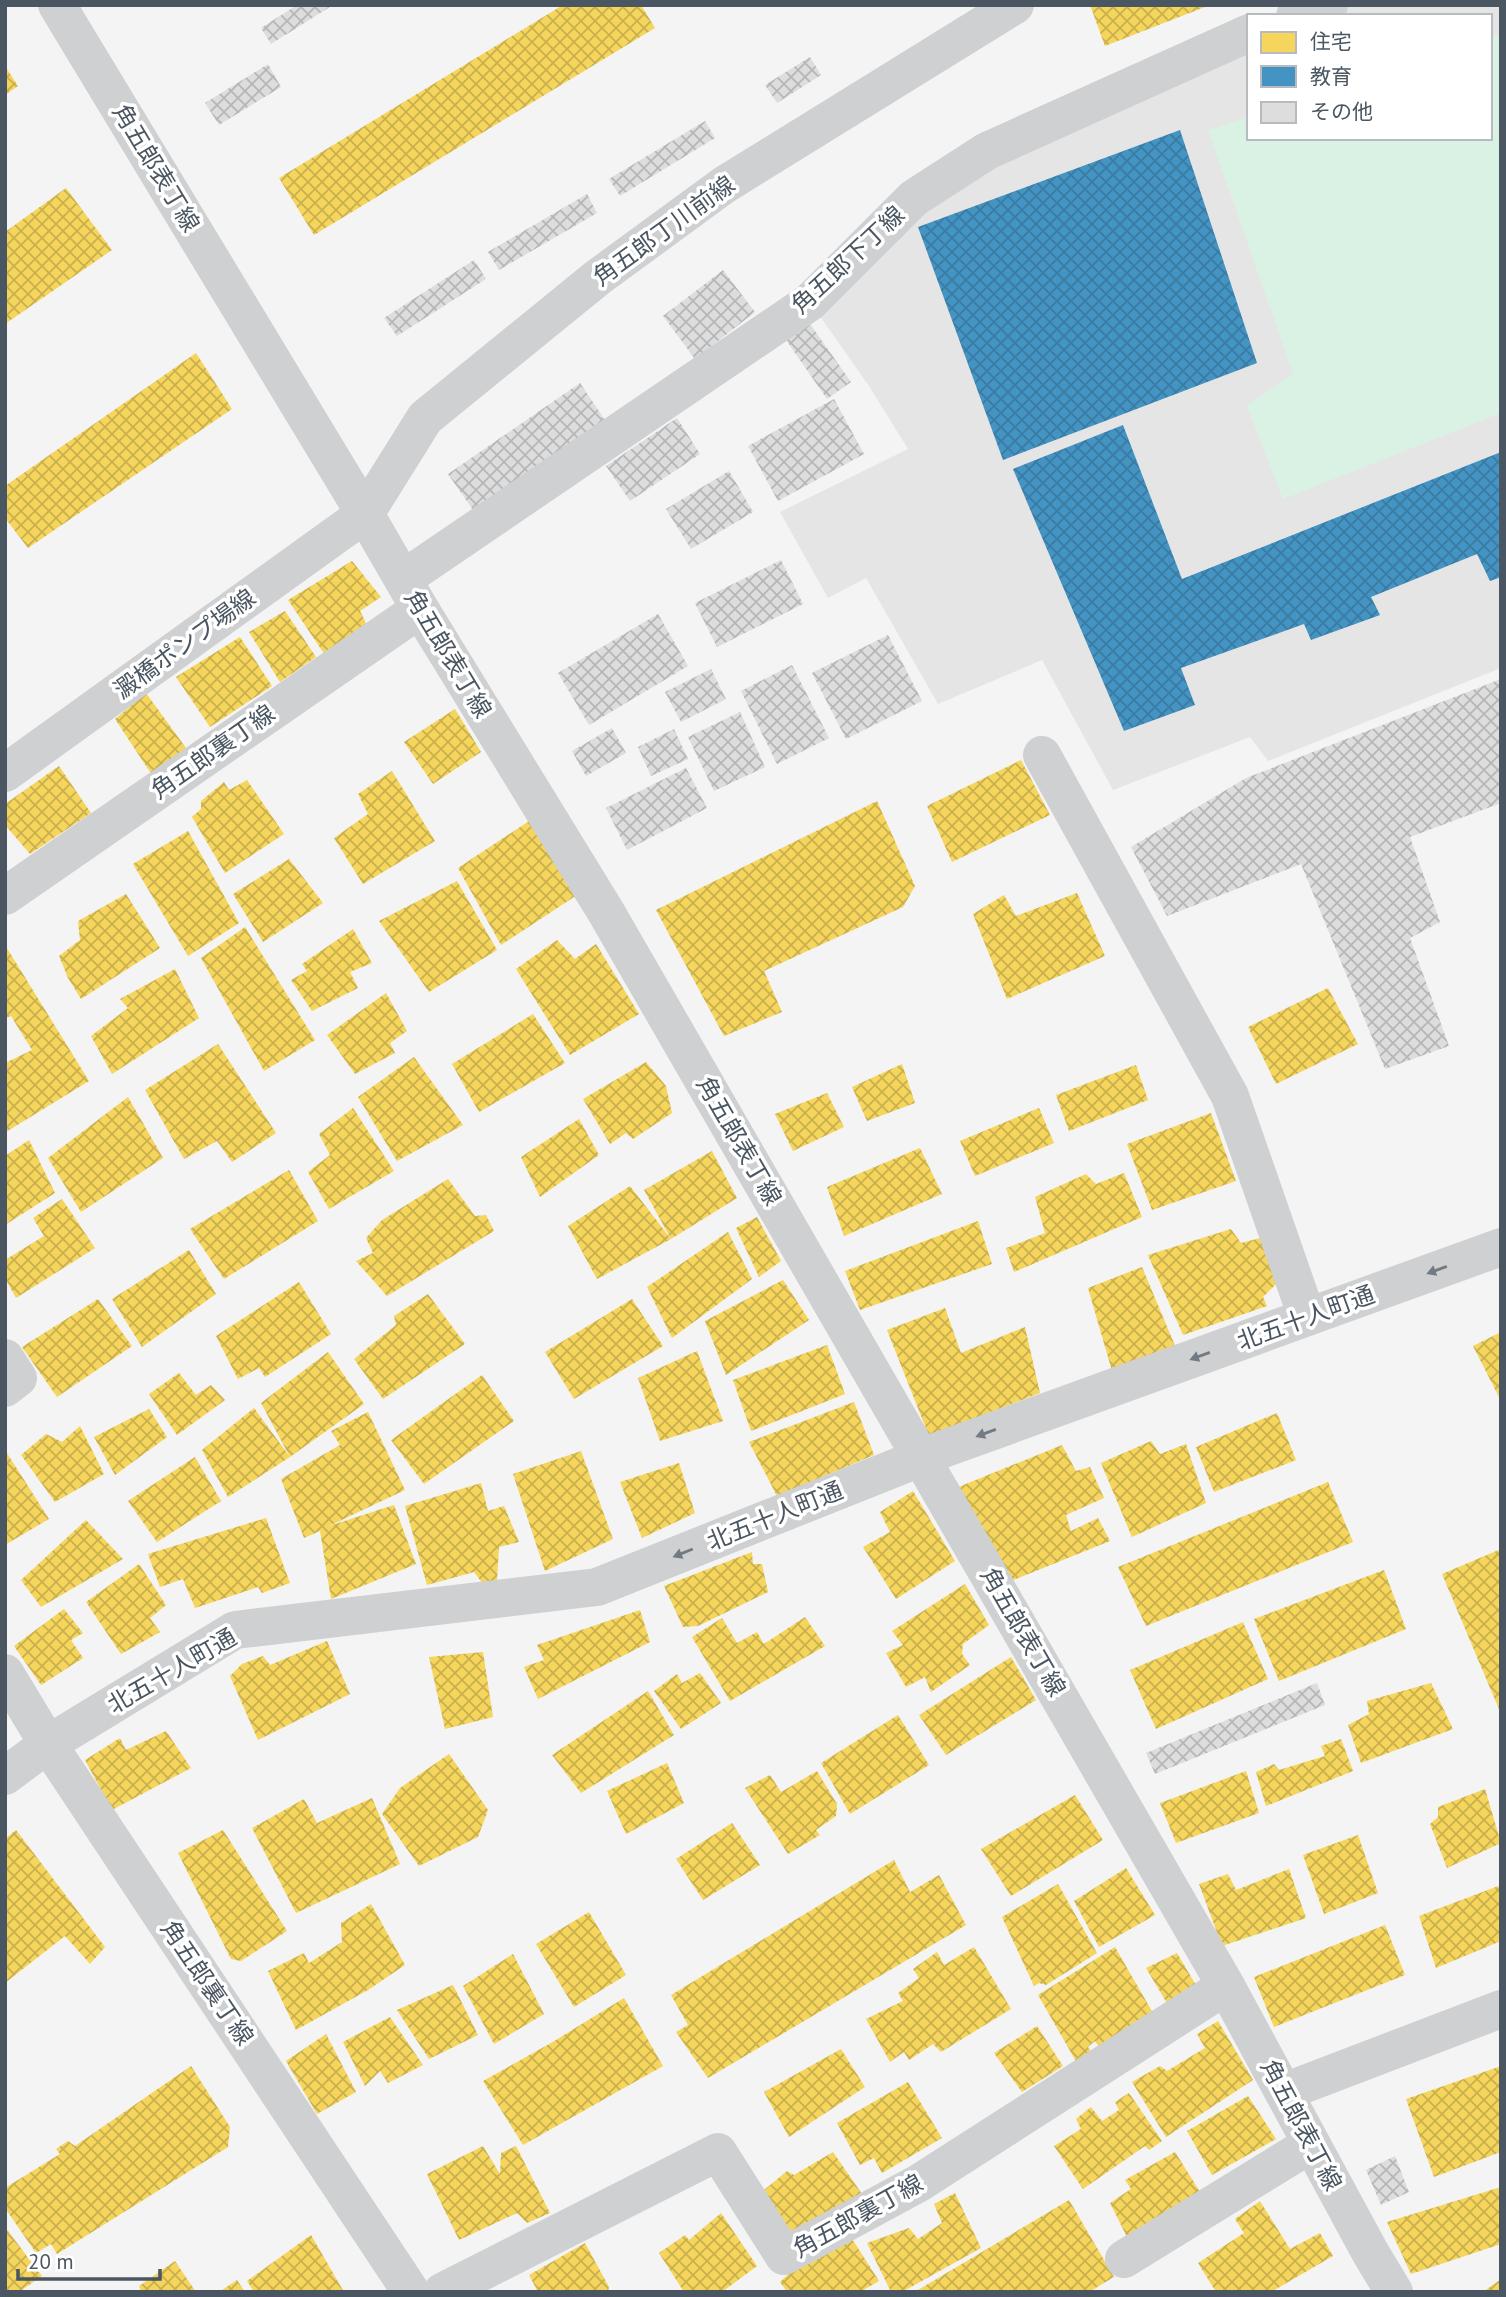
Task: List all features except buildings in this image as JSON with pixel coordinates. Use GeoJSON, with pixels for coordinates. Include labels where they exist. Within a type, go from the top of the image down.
{"type":"FeatureCollection","features":[{"type":"Feature","properties":{"kind":"street","name":"角五郎表丁線"},"geometry":{"type":"LineString","coordinates":[[57,5],[606,912],[1226,1986],[1394,2292]]}},
{"type":"Feature","properties":{"kind":"street","name":"角五郎丁川前線"},"geometry":{"type":"LineString","coordinates":[[365,514],[425,418],[597,278],[724,185],[1015,5]]}},
{"type":"Feature","properties":{"kind":"street"},"geometry":{"type":"LineString","coordinates":[[1301,14],[1329,5]]}},
{"type":"Feature","properties":{"kind":"street","name":"角五郎下丁線"},"geometry":{"type":"LineString","coordinates":[[412,594],[810,302],[914,198],[976,158],[1247,34]]}},
{"type":"Feature","properties":{"kind":"street","name":"澱橋ポンプ場線"},"geometry":{"type":"LineString","coordinates":[[5,773],[365,514]]}},
{"type":"Feature","properties":{"kind":"street","name":"角五郎裏丁線"},"geometry":{"type":"LineString","coordinates":[[5,896],[412,594]]}},
{"type":"Feature","properties":{"kind":"street"},"geometry":{"type":"LineString","coordinates":[[1042,755],[1230,1096],[1307,1317]]}},
{"type":"Feature","properties":{"kind":"street","name":"北五十人町通"},"geometry":{"type":"LineString","coordinates":[[5,1776],[48,1744],[235,1630],[597,1587],[922,1457],[1501,1247]]}},
{"type":"Feature","properties":{"kind":"street"},"geometry":{"type":"LineString","coordinates":[[5,1358],[18,1378],[5,1388]]}},
{"type":"Feature","properties":{"kind":"street","name":"角五郎裏丁線"},"geometry":{"type":"LineString","coordinates":[[5,1672],[48,1744],[411,2292]]}},
{"type":"Feature","properties":{"kind":"street","name":"角五郎裏丁線"},"geometry":{"type":"LineString","coordinates":[[442,2292],[718,2152],[784,2256],[919,2183],[1226,1986]]}},
{"type":"Feature","properties":{"kind":"street"},"geometry":{"type":"LineString","coordinates":[[1284,2092],[1501,2009]]}},
{"type":"Feature","properties":{"kind":"street"},"geometry":{"type":"LineString","coordinates":[[1124,2259],[1311,2144]]}},
{"type":"Feature","properties":{"kind":"shaded area"},"geometry":{"type":"Polygon","coordinates":[[[1329,5],[1501,5],[1501,668],[1268,761],[1250,737],[1113,790],[1042,660],[938,704],[866,578],[828,598],[780,512],[908,449],[869,386],[810,302],[914,198],[1247,34],[1247,140],[1492,140],[1492,14],[1301,14],[1329,5]]]}},
{"type":"Feature","properties":{"kind":"green space"},"geometry":{"type":"Polygon","coordinates":[[[1501,34],[1501,413],[1283,499],[1247,406],[1293,373],[1208,130],[1247,118],[1247,140],[1492,140],[1492,36],[1501,34]]]}}]}
